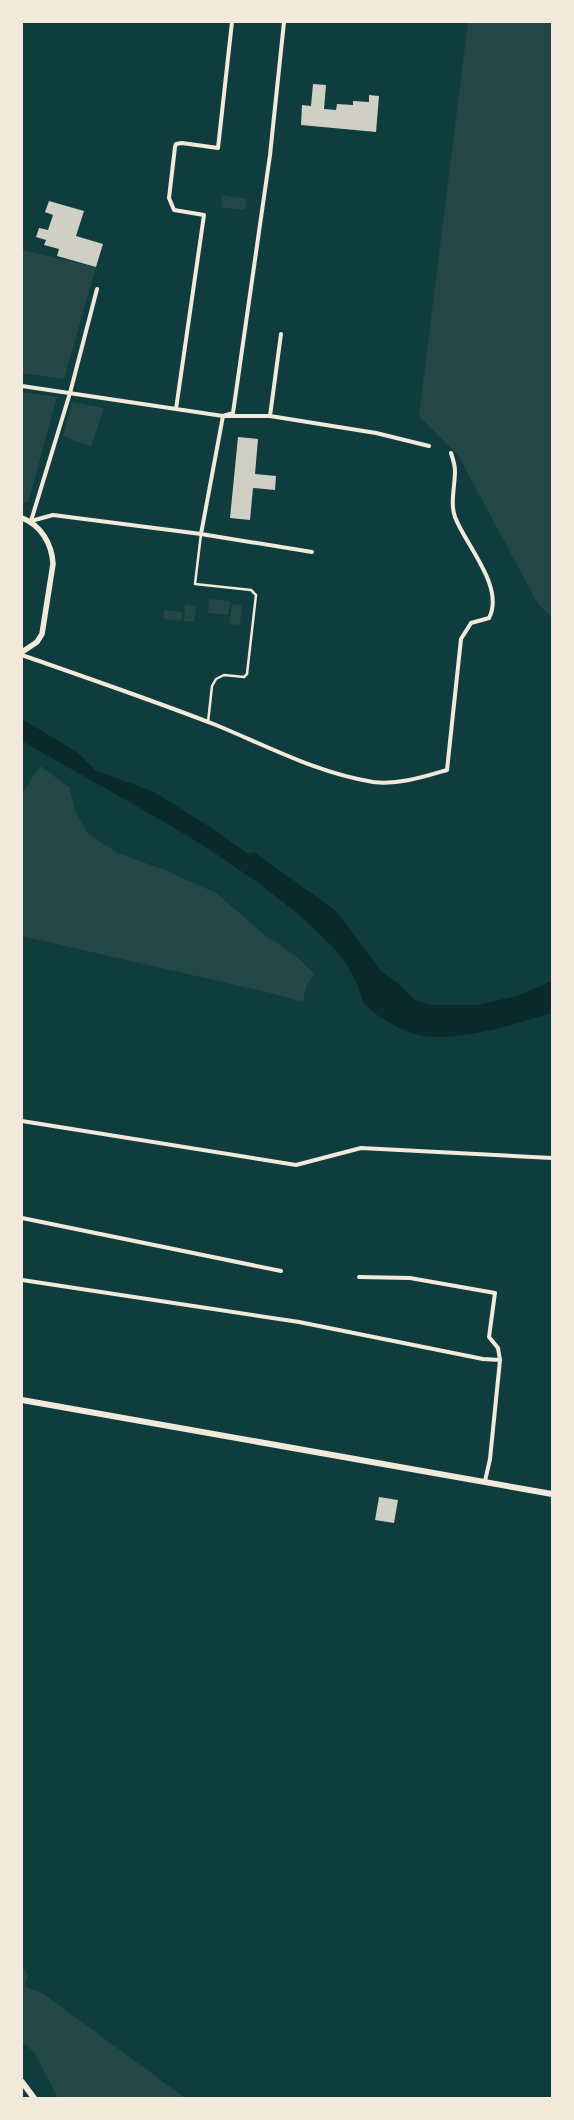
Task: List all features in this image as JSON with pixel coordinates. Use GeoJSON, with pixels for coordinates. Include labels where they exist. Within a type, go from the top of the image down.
{"type":"FeatureCollection","features":[{"type":"Feature","properties":{"kind":"main road"},"geometry":{"type":"LineString","coordinates":[[22,1400],[552,1494]]}},
{"type":"Feature","properties":{"kind":"main road"},"geometry":{"type":"LineString","coordinates":[[22,2082],[34,2098]]}},
{"type":"Feature","properties":{"kind":"street"},"geometry":{"type":"LineString","coordinates":[[176,409],[204,215],[174,210],[169,198],[176,144],[182,143],[218,148],[232,22]]}},
{"type":"Feature","properties":{"kind":"street"},"geometry":{"type":"LineString","coordinates":[[223,416],[233,413],[270,155],[284,22]]}},
{"type":"Feature","properties":{"kind":"street"},"geometry":{"type":"LineString","coordinates":[[31,521],[70,393],[97,290]]}},
{"type":"Feature","properties":{"kind":"street"},"geometry":{"type":"LineString","coordinates":[[270,416],[282,334]]}},
{"type":"Feature","properties":{"kind":"street"},"geometry":{"type":"LineString","coordinates":[[22,386],[223,416],[270,416],[376,433],[429,446]]}},
{"type":"Feature","properties":{"kind":"street"},"geometry":{"type":"LineString","coordinates":[[200,534],[223,416]]}},
{"type":"Feature","properties":{"kind":"street"},"geometry":{"type":"LineString","coordinates":[[22,653],[208,722],[308,764],[374,782],[407,782],[447,770],[461,639],[471,623],[489,618],[494,609],[493,593],[455,517],[453,501],[455,470],[451,453]]}},
{"type":"Feature","properties":{"kind":"street"},"geometry":{"type":"LineString","coordinates":[[31,521],[54,515],[200,534],[312,552]]}},
{"type":"Feature","properties":{"kind":"street"},"geometry":{"type":"LineString","coordinates":[[22,518],[31,521],[45,536],[52,553],[53,564],[42,634],[37,642],[22,653]]}},
{"type":"Feature","properties":{"kind":"street"},"geometry":{"type":"LineString","coordinates":[[22,1121],[296,1165],[361,1148],[552,1158]]}},
{"type":"Feature","properties":{"kind":"street"},"geometry":{"type":"LineString","coordinates":[[22,1218],[281,1271]]}},
{"type":"Feature","properties":{"kind":"street"},"geometry":{"type":"LineString","coordinates":[[359,1277],[410,1278],[495,1293],[489,1337],[498,1348],[500,1360],[490,1459],[485,1481]]}},
{"type":"Feature","properties":{"kind":"street"},"geometry":{"type":"LineString","coordinates":[[22,1280],[299,1322],[484,1359],[500,1360]]}},
{"type":"Feature","properties":{"kind":"lane"},"geometry":{"type":"LineString","coordinates":[[200,534],[195,584],[251,590],[256,595],[247,674],[242,677],[224,675],[216,679],[212,686],[208,722]]}},
{"type":"Feature","properties":{"kind":"shaded area"},"geometry":{"type":"Polygon","coordinates":[[[468,22],[552,22],[552,617],[538,604],[458,455],[419,416],[468,22]]]}},
{"type":"Feature","properties":{"kind":"shaded area"},"geometry":{"type":"Polygon","coordinates":[[[222,195],[246,199],[245,210],[221,207],[222,195]]]}},
{"type":"Feature","properties":{"kind":"shaded area"},"geometry":{"type":"Polygon","coordinates":[[[22,250],[96,267],[64,379],[22,373],[22,250]]]}},
{"type":"Feature","properties":{"kind":"shaded area"},"geometry":{"type":"Polygon","coordinates":[[[22,392],[57,397],[28,503],[22,502],[22,392]]]}},
{"type":"Feature","properties":{"kind":"shaded area"},"geometry":{"type":"Polygon","coordinates":[[[72,402],[104,408],[91,447],[63,436],[72,402]]]}},
{"type":"Feature","properties":{"kind":"shaded area"},"geometry":{"type":"Polygon","coordinates":[[[209,599],[230,601],[228,615],[208,613],[209,599]]]}},
{"type":"Feature","properties":{"kind":"shaded area"},"geometry":{"type":"Polygon","coordinates":[[[232,604],[242,605],[240,625],[229,624],[232,604]]]}},
{"type":"Feature","properties":{"kind":"shaded area"},"geometry":{"type":"Polygon","coordinates":[[[185,605],[196,606],[194,622],[184,621],[185,605]]]}},
{"type":"Feature","properties":{"kind":"shaded area"},"geometry":{"type":"Polygon","coordinates":[[[164,610],[182,612],[181,621],[163,619],[164,610]]]}},
{"type":"Feature","properties":{"kind":"shaded area"},"geometry":{"type":"Polygon","coordinates":[[[22,719],[77,752],[95,770],[154,792],[213,829],[248,854],[254,852],[336,911],[381,971],[399,984],[415,1000],[432,1005],[477,1005],[517,996],[552,981],[552,1013],[501,1028],[444,1037],[411,1033],[392,1024],[366,1006],[362,1000],[355,980],[341,956],[300,916],[264,887],[186,835],[22,741],[22,719]]]}},
{"type":"Feature","properties":{"kind":"shaded area"},"geometry":{"type":"Polygon","coordinates":[[[40,766],[70,788],[74,809],[88,834],[118,853],[167,871],[216,893],[266,936],[296,956],[314,974],[306,987],[303,1002],[275,994],[22,936],[22,794],[40,766]]]}},
{"type":"Feature","properties":{"kind":"shaded area"},"geometry":{"type":"Polygon","coordinates":[[[22,1966],[28,1975],[25,1986],[44,1994],[185,2098],[58,2098],[34,2052],[22,2042],[22,1966]]]}},
{"type":"Feature","properties":{"kind":"building"},"geometry":{"type":"Polygon","coordinates":[[[313,84],[326,85],[324,109],[336,110],[337,104],[353,105],[353,101],[369,102],[369,95],[379,96],[376,132],[301,125],[302,105],[311,106],[313,84]]]}},
{"type":"Feature","properties":{"kind":"building"},"geometry":{"type":"Polygon","coordinates":[[[49,201],[84,211],[76,236],[103,244],[96,267],[57,256],[59,249],[44,245],[46,240],[36,237],[39,228],[48,230],[53,215],[45,212],[49,201]]]}},
{"type":"Feature","properties":{"kind":"building"},"geometry":{"type":"Polygon","coordinates":[[[238,437],[258,439],[255,474],[276,476],[275,490],[253,488],[250,520],[230,518],[238,437]]]}},
{"type":"Feature","properties":{"kind":"building"},"geometry":{"type":"Polygon","coordinates":[[[379,1497],[398,1500],[394,1523],[375,1520],[379,1497]]]}}]}
